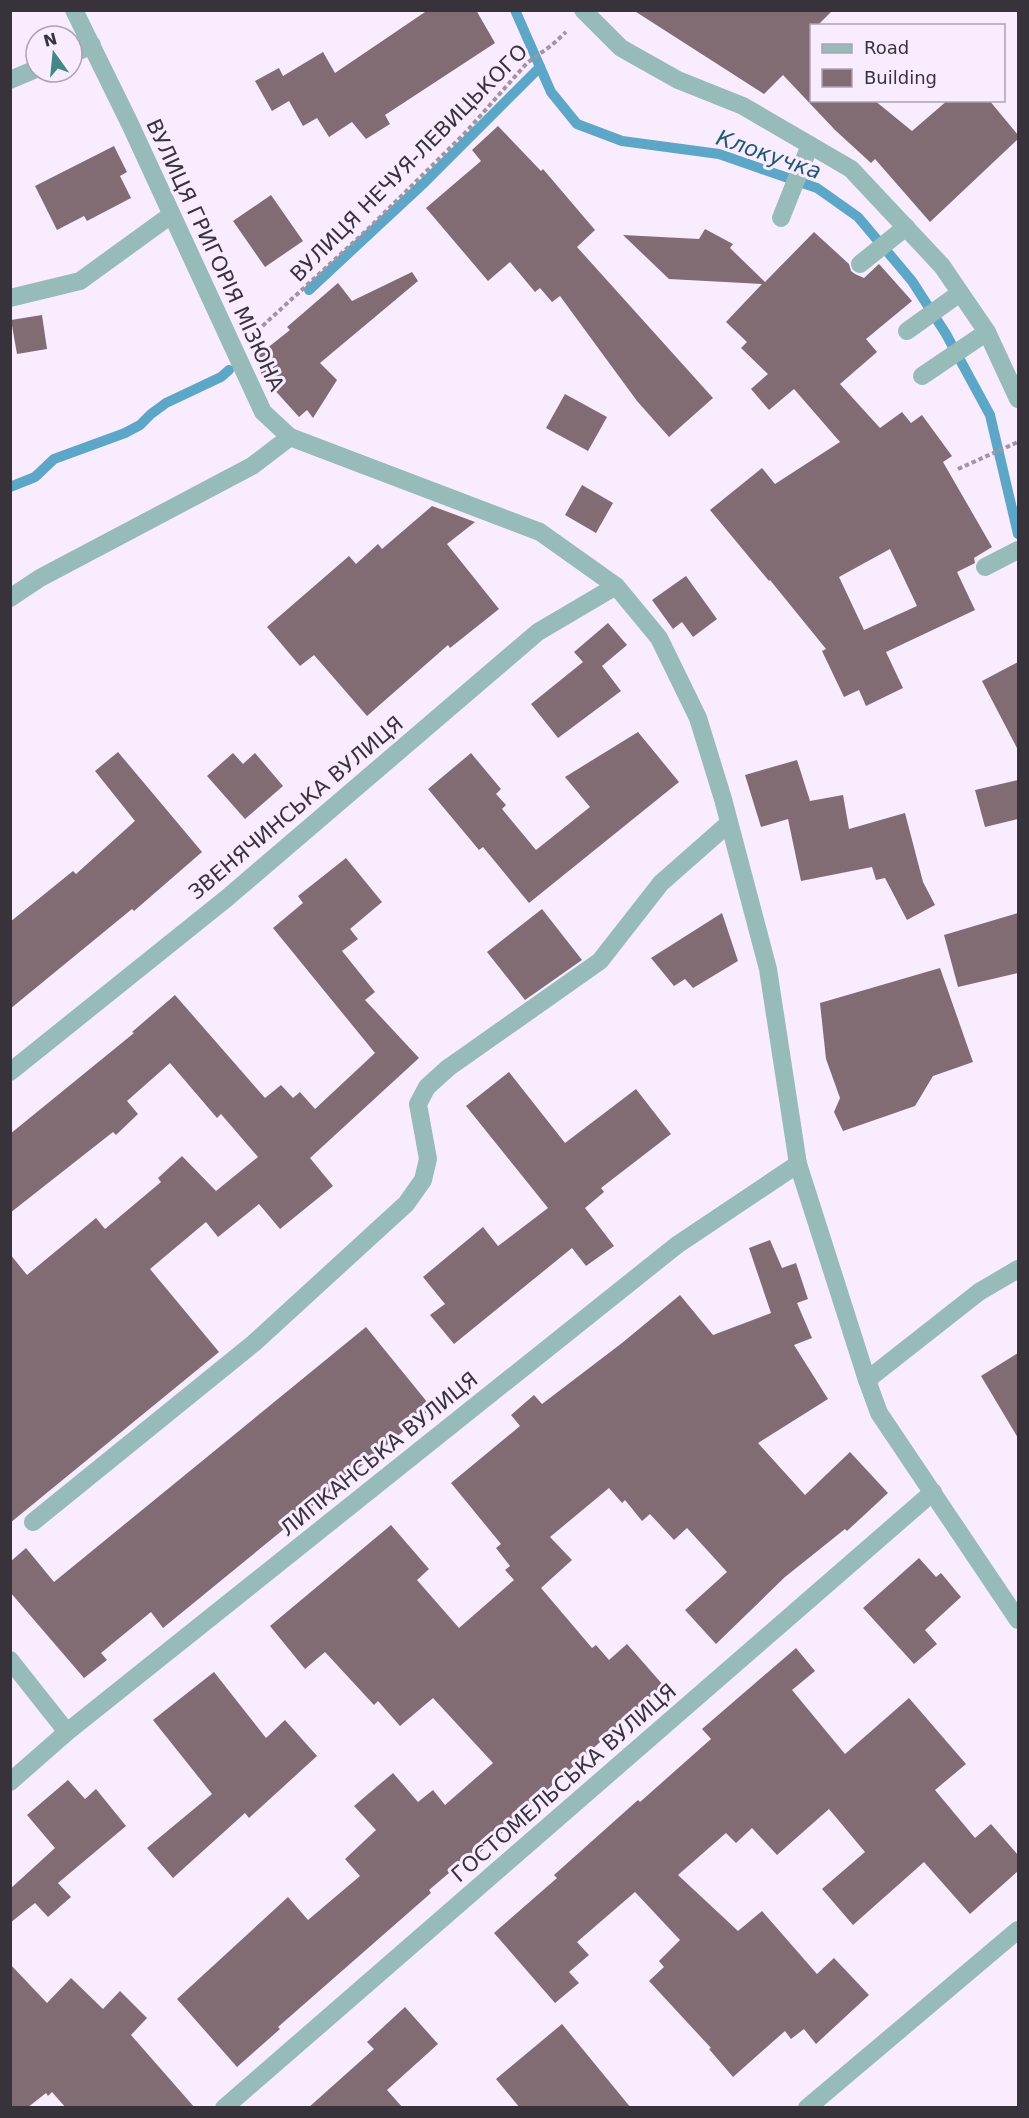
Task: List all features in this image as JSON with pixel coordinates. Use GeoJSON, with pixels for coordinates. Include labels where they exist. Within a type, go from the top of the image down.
{"type":"FeatureCollection","features":[{"type":"Feature","properties":{"kind":"street","name":"ВУЛИЦЯ ГРИГОРІЯ МІЗЮНА"},"geometry":{"type":"LineString","coordinates":[[74,10],[263,412],[291,437],[540,532],[616,586],[659,638],[698,718],[768,969],[798,1164],[879,1413],[1018,1620]]}},
{"type":"Feature","properties":{"kind":"street"},"geometry":{"type":"LineString","coordinates":[[583,10],[621,48],[678,80],[743,106],[807,153],[851,169],[900,232],[942,266],[956,295],[1018,399]]}},
{"type":"Feature","properties":{"kind":"street"},"geometry":{"type":"LineString","coordinates":[[84,49],[92,45]]}},
{"type":"Feature","properties":{"kind":"street"},"geometry":{"type":"LineString","coordinates":[[10,80],[24,74]]}},
{"type":"Feature","properties":{"kind":"street"},"geometry":{"type":"LineString","coordinates":[[781,218],[807,153]]}},
{"type":"Feature","properties":{"kind":"street"},"geometry":{"type":"LineString","coordinates":[[10,298],[80,281],[171,215]]}},
{"type":"Feature","properties":{"kind":"street"},"geometry":{"type":"LineString","coordinates":[[866,259],[900,232]]}},
{"type":"Feature","properties":{"kind":"street"},"geometry":{"type":"LineString","coordinates":[[914,326],[956,295]]}},
{"type":"Feature","properties":{"kind":"street"},"geometry":{"type":"LineString","coordinates":[[922,376],[982,336]]}},
{"type":"Feature","properties":{"kind":"street"},"geometry":{"type":"LineString","coordinates":[[10,598],[40,579],[252,466],[291,437]]}},
{"type":"Feature","properties":{"kind":"street"},"geometry":{"type":"LineString","coordinates":[[985,567],[1011,554]]}},
{"type":"Feature","properties":{"kind":"street","name":"ЗВЕНЯЧИНСЬКА ВУЛИЦЯ"},"geometry":{"type":"LineString","coordinates":[[10,1072],[227,898],[538,632],[616,586]]}},
{"type":"Feature","properties":{"kind":"street"},"geometry":{"type":"LineString","coordinates":[[33,1522],[255,1343],[406,1204],[423,1180],[428,1159],[417,1104],[427,1087],[448,1068],[600,961],[661,883],[728,824]]}},
{"type":"Feature","properties":{"kind":"street","name":"ЛИПКАНСЬКА ВУЛИЦЯ"},"geometry":{"type":"LineString","coordinates":[[10,1782],[67,1732],[677,1245],[798,1164]]}},
{"type":"Feature","properties":{"kind":"street"},"geometry":{"type":"LineString","coordinates":[[867,1380],[978,1292],[1018,1269]]}},
{"type":"Feature","properties":{"kind":"street","name":"ГОСТОМЕЛЬСЬКА ВУЛИЦЯ"},"geometry":{"type":"LineString","coordinates":[[224,2108],[933,1492]]}},
{"type":"Feature","properties":{"kind":"street"},"geometry":{"type":"LineString","coordinates":[[10,1660],[67,1732]]}},
{"type":"Feature","properties":{"kind":"street"},"geometry":{"type":"LineString","coordinates":[[807,2108],[1018,1930]]}},
{"type":"Feature","properties":{"kind":"path","name":"ВУЛИЦЯ НЕЧУЯ-ЛЕВИЦЬКОГО"},"geometry":{"type":"LineString","coordinates":[[235,352],[401,197],[466,132],[527,63],[552,45]]}},
{"type":"Feature","properties":{"kind":"path"},"geometry":{"type":"LineString","coordinates":[[958,469],[1017,442]]}},
{"type":"Feature","properties":{"kind":"building"},"geometry":{"type":"Polygon","coordinates":[[[428,10],[476,10],[495,43],[385,115],[390,124],[366,139],[352,122],[329,137],[317,118],[303,126],[289,101],[272,111],[255,81],[279,68],[283,76],[323,52],[335,73],[428,10]]]}},
{"type":"Feature","properties":{"kind":"building"},"geometry":{"type":"Polygon","coordinates":[[[633,10],[833,10],[819,24],[810,24],[810,102],[876,102],[912,131],[946,102],[991,102],[1018,135],[1018,139],[930,222],[875,159],[871,163],[835,130],[783,75],[764,94],[633,10]]]}},
{"type":"Feature","properties":{"kind":"building"},"geometry":{"type":"Polygon","coordinates":[[[498,126],[541,171],[543,169],[595,230],[577,247],[713,398],[669,437],[637,401],[560,296],[552,302],[540,288],[535,292],[510,262],[488,281],[426,208],[481,161],[472,150],[498,126]]]}},
{"type":"Feature","properties":{"kind":"building"},"geometry":{"type":"Polygon","coordinates":[[[114,146],[127,172],[120,176],[131,198],[87,221],[84,216],[57,230],[35,186],[114,146]]]}},
{"type":"Feature","properties":{"kind":"building"},"geometry":{"type":"Polygon","coordinates":[[[271,195],[303,241],[265,267],[233,221],[271,195]]]}},
{"type":"Feature","properties":{"kind":"building"},"geometry":{"type":"Polygon","coordinates":[[[705,229],[733,244],[730,248],[765,282],[814,232],[849,264],[851,271],[855,274],[864,278],[879,264],[912,301],[866,339],[877,352],[840,384],[880,428],[902,412],[911,423],[922,415],[952,456],[943,462],[992,547],[974,558],[975,563],[957,572],[975,610],[886,652],[903,688],[866,706],[859,690],[844,697],[822,651],[826,649],[710,510],[762,468],[775,484],[840,442],[794,389],[769,410],[751,389],[768,374],[741,348],[747,342],[726,322],[762,284],[669,279],[623,235],[699,239],[705,229]],[[890,549],[839,577],[864,630],[917,606],[890,549]]]}},
{"type":"Feature","properties":{"kind":"building"},"geometry":{"type":"Polygon","coordinates":[[[412,272],[418,281],[320,363],[337,380],[313,418],[307,410],[299,417],[262,376],[256,357],[290,330],[287,327],[338,283],[352,301],[412,272]]]}},
{"type":"Feature","properties":{"kind":"building"},"geometry":{"type":"Polygon","coordinates":[[[42,315],[47,349],[17,354],[11,320],[42,315]]]}},
{"type":"Feature","properties":{"kind":"building"},"geometry":{"type":"Polygon","coordinates":[[[565,394],[607,417],[588,451],[546,428],[565,394]]]}},
{"type":"Feature","properties":{"kind":"building"},"geometry":{"type":"Polygon","coordinates":[[[582,485],[613,503],[596,533],[565,515],[582,485]]]}},
{"type":"Feature","properties":{"kind":"building"},"geometry":{"type":"Polygon","coordinates":[[[432,506],[475,522],[447,544],[499,609],[450,648],[448,645],[367,716],[314,655],[300,666],[267,627],[349,556],[356,564],[378,544],[382,549],[432,506]]]}},
{"type":"Feature","properties":{"kind":"building"},"geometry":{"type":"Polygon","coordinates":[[[686,576],[717,619],[693,637],[682,622],[673,629],[652,600],[686,576]]]}},
{"type":"Feature","properties":{"kind":"building"},"geometry":{"type":"Polygon","coordinates":[[[608,623],[627,645],[602,666],[621,691],[558,738],[531,704],[583,662],[574,652],[608,623]]]}},
{"type":"Feature","properties":{"kind":"building"},"geometry":{"type":"Polygon","coordinates":[[[1018,662],[1018,750],[982,681],[1018,662]]]}},
{"type":"Feature","properties":{"kind":"building"},"geometry":{"type":"Polygon","coordinates":[[[638,732],[679,782],[529,903],[483,847],[479,850],[428,789],[471,753],[501,789],[496,794],[506,805],[502,809],[536,850],[590,807],[565,777],[638,732]]]}},
{"type":"Feature","properties":{"kind":"building"},"geometry":{"type":"Polygon","coordinates":[[[118,752],[202,852],[134,911],[132,909],[10,1009],[10,922],[73,871],[76,874],[135,821],[95,771],[118,752]]]}},
{"type":"Feature","properties":{"kind":"building"},"geometry":{"type":"Polygon","coordinates":[[[233,753],[243,764],[255,753],[283,786],[245,819],[207,776],[233,753]]]}},
{"type":"Feature","properties":{"kind":"building"},"geometry":{"type":"Polygon","coordinates":[[[797,760],[810,801],[843,795],[849,829],[905,813],[923,882],[935,905],[907,920],[885,878],[876,880],[872,867],[801,881],[788,819],[761,827],[745,775],[797,760]]]}},
{"type":"Feature","properties":{"kind":"building"},"geometry":{"type":"Polygon","coordinates":[[[1018,780],[1018,819],[985,827],[975,790],[1018,780]]]}},
{"type":"Feature","properties":{"kind":"building"},"geometry":{"type":"Polygon","coordinates":[[[346,858],[382,902],[350,929],[358,939],[342,951],[375,992],[365,1000],[419,1058],[310,1158],[333,1186],[280,1229],[259,1204],[218,1237],[206,1222],[150,1269],[219,1352],[10,1523],[10,1254],[27,1275],[96,1218],[105,1229],[161,1182],[158,1178],[182,1156],[216,1191],[258,1157],[221,1114],[217,1118],[170,1063],[127,1101],[138,1114],[116,1135],[113,1132],[10,1213],[10,1134],[134,1033],[132,1032],[175,995],[265,1098],[281,1085],[293,1098],[300,1092],[315,1109],[375,1053],[273,928],[303,903],[298,896],[346,858]]]}},
{"type":"Feature","properties":{"kind":"building"},"geometry":{"type":"Polygon","coordinates":[[[542,909],[582,960],[525,1000],[487,952],[542,909]]]}},
{"type":"Feature","properties":{"kind":"building"},"geometry":{"type":"Polygon","coordinates":[[[722,913],[738,961],[693,988],[685,979],[674,986],[651,958],[722,913]]]}},
{"type":"Feature","properties":{"kind":"building"},"geometry":{"type":"Polygon","coordinates":[[[1018,913],[1018,973],[958,987],[944,935],[1018,913]]]}},
{"type":"Feature","properties":{"kind":"building"},"geometry":{"type":"Polygon","coordinates":[[[940,968],[973,1062],[933,1076],[915,1106],[843,1131],[834,1112],[840,1098],[826,1059],[820,1003],[940,968]]]}},
{"type":"Feature","properties":{"kind":"building"},"geometry":{"type":"Polygon","coordinates":[[[509,1072],[565,1143],[636,1089],[671,1134],[601,1188],[604,1192],[585,1208],[614,1246],[586,1266],[572,1248],[454,1344],[430,1315],[445,1304],[423,1277],[483,1227],[498,1246],[548,1208],[466,1106],[509,1072]]]}},
{"type":"Feature","properties":{"kind":"building"},"geometry":{"type":"Polygon","coordinates":[[[770,1240],[782,1268],[796,1263],[808,1299],[797,1303],[812,1338],[794,1345],[828,1399],[758,1443],[805,1495],[850,1452],[888,1493],[847,1531],[845,1529],[785,1577],[716,1644],[685,1610],[727,1572],[687,1528],[674,1540],[650,1514],[642,1521],[625,1500],[622,1503],[609,1488],[550,1537],[572,1560],[541,1588],[592,1648],[596,1645],[609,1660],[627,1644],[663,1685],[479,1853],[476,1850],[429,1890],[431,1893],[278,2027],[280,2029],[237,2067],[177,1999],[288,1897],[308,1920],[360,1876],[345,1859],[376,1830],[354,1806],[393,1773],[418,1802],[433,1790],[445,1805],[493,1763],[433,1698],[400,1726],[378,1701],[374,1705],[325,1652],[305,1669],[270,1626],[391,1525],[429,1569],[417,1580],[459,1628],[514,1580],[505,1570],[510,1566],[496,1548],[501,1544],[451,1483],[520,1426],[511,1415],[534,1395],[542,1404],[680,1295],[713,1335],[771,1313],[749,1248],[770,1240]]]}},
{"type":"Feature","properties":{"kind":"building"},"geometry":{"type":"Polygon","coordinates":[[[366,1327],[432,1408],[163,1628],[151,1612],[101,1653],[107,1660],[84,1678],[10,1592],[10,1562],[26,1548],[54,1582],[366,1327]]]}},
{"type":"Feature","properties":{"kind":"building"},"geometry":{"type":"Polygon","coordinates":[[[1018,1353],[1018,1438],[981,1376],[1018,1353]]]}},
{"type":"Feature","properties":{"kind":"building"},"geometry":{"type":"Polygon","coordinates":[[[919,1558],[936,1577],[941,1573],[961,1597],[925,1630],[937,1644],[914,1664],[863,1608],[919,1558]]]}},
{"type":"Feature","properties":{"kind":"building"},"geometry":{"type":"Polygon","coordinates":[[[796,1648],[815,1671],[792,1690],[845,1754],[909,1698],[966,1764],[935,1790],[975,1838],[991,1824],[1018,1855],[1018,1871],[970,1914],[924,1862],[853,1925],[822,1889],[865,1852],[829,1809],[777,1855],[752,1828],[736,1843],[726,1833],[678,1875],[738,1931],[762,1911],[817,1974],[834,1958],[869,1995],[816,2044],[804,2029],[791,2039],[785,2031],[733,2077],[709,2049],[711,2048],[649,1981],[664,1967],[659,1961],[680,1940],[635,1892],[577,1942],[589,1955],[569,1972],[579,1983],[555,2003],[494,1933],[557,1878],[554,1875],[711,1739],[702,1729],[796,1648]]]}},
{"type":"Feature","properties":{"kind":"building"},"geometry":{"type":"Polygon","coordinates":[[[214,1672],[266,1738],[285,1720],[317,1756],[249,1818],[245,1813],[173,1878],[147,1848],[212,1794],[153,1720],[214,1672]]]}},
{"type":"Feature","properties":{"kind":"building"},"geometry":{"type":"Polygon","coordinates":[[[68,1780],[85,1799],[96,1789],[126,1826],[58,1883],[71,1897],[48,1917],[35,1903],[10,1923],[10,1889],[55,1848],[27,1815],[68,1780]]]}},
{"type":"Feature","properties":{"kind":"building"},"geometry":{"type":"Polygon","coordinates":[[[10,1964],[47,2003],[71,1978],[103,2009],[120,1991],[147,2018],[131,2035],[195,2108],[66,2108],[52,2092],[48,2096],[46,2093],[27,2108],[10,2108],[10,1964]]]}},
{"type":"Feature","properties":{"kind":"building"},"geometry":{"type":"Polygon","coordinates":[[[405,2007],[438,2044],[387,2090],[403,2108],[308,2108],[374,2049],[367,2042],[405,2007]]]}},
{"type":"Feature","properties":{"kind":"building"},"geometry":{"type":"Polygon","coordinates":[[[562,2024],[631,2108],[520,2108],[496,2079],[562,2024]]]}},
{"type":"Feature","properties":{"kind":"waterway","name":"Клокучка"},"geometry":{"type":"LineString","coordinates":[[515,10],[551,92],[577,124],[622,141],[719,154],[817,188],[858,217],[912,281],[946,334],[990,415],[1018,534]]}},
{"type":"Feature","properties":{"kind":"waterway"},"geometry":{"type":"LineString","coordinates":[[309,290],[425,182],[540,67]]}},
{"type":"Feature","properties":{"kind":"waterway"},"geometry":{"type":"LineString","coordinates":[[10,487],[35,477],[54,459],[125,433],[140,425],[166,403],[221,377],[229,370]]}}]}
